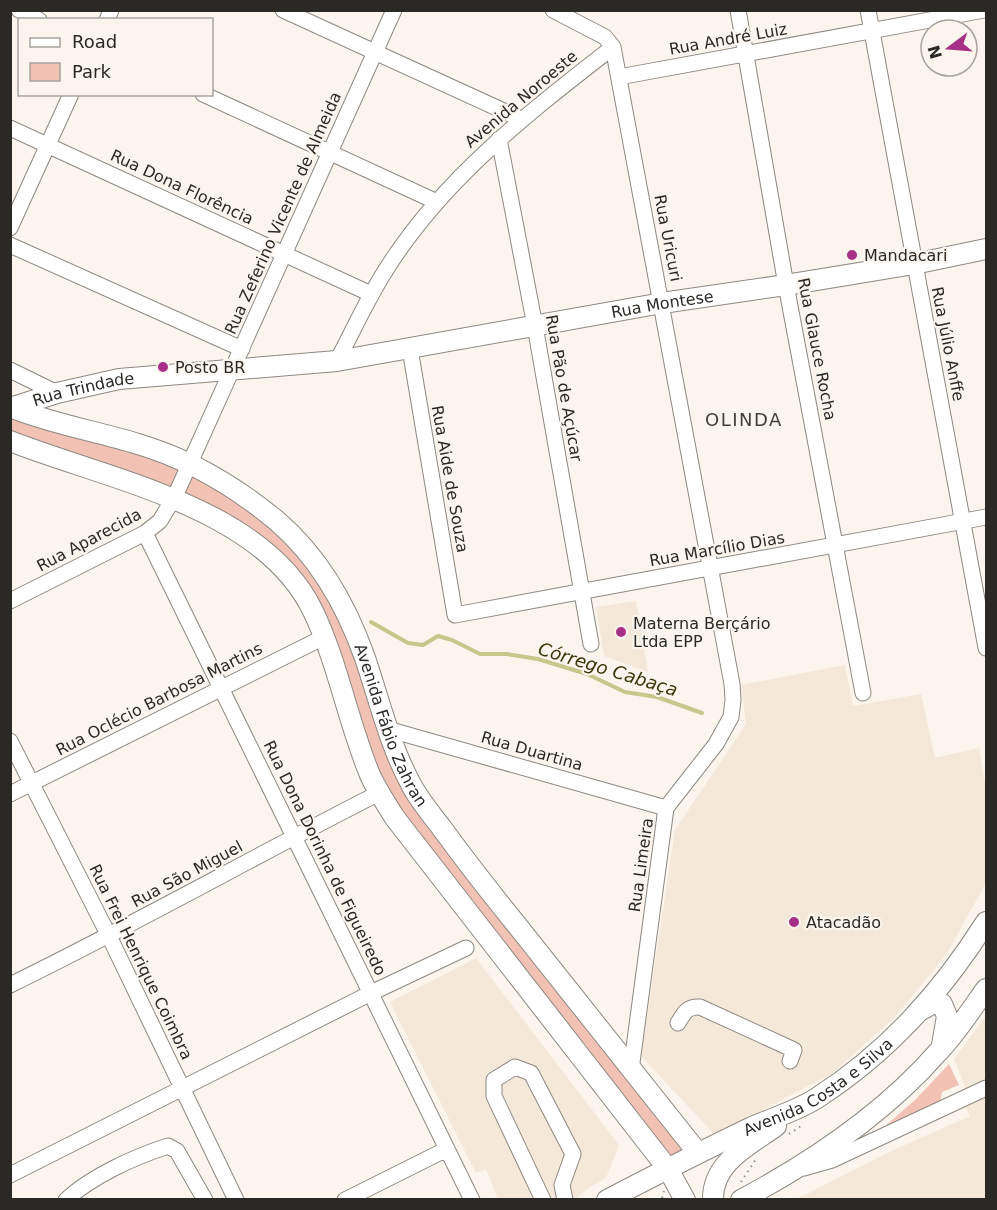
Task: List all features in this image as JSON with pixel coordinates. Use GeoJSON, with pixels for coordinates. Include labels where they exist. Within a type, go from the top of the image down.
{"type":"FeatureCollection","features":[{"type":"Feature","properties":{"kind":"main road","name":"Rua Montese"},"geometry":{"type":"LineString","coordinates":[[337,361],[662,303],[914,264],[987,249]]}},
{"type":"Feature","properties":{"kind":"main road","name":"Rua Trindade"},"geometry":{"type":"LineString","coordinates":[[11,408],[57,393],[118,379],[337,361]]}},
{"type":"Feature","properties":{"kind":"main road","name":"Avenida Fábio Zahran"},"geometry":{"type":"LineString","coordinates":[[11,408],[56,423],[141,444],[190,464],[230,486],[256,504],[287,531],[319,567],[345,610],[364,658],[393,746],[413,788],[465,860],[698,1153]]}},
{"type":"Feature","properties":{"kind":"main road","name":"Avenida Fábio Zahran"},"geometry":{"type":"LineString","coordinates":[[10,441],[173,500],[239,531],[273,557],[301,591],[313,610],[371,776],[395,819],[668,1168],[685,1200]]}},
{"type":"Feature","properties":{"kind":"main road"},"geometry":{"type":"LineString","coordinates":[[379,793],[395,787],[413,788]]}},
{"type":"Feature","properties":{"kind":"main road","name":"Avenida Costa e Silva"},"geometry":{"type":"LineString","coordinates":[[607,1200],[698,1153],[808,1103],[850,1074],[897,1036],[921,1010],[966,954],[987,922]]}},
{"type":"Feature","properties":{"kind":"main road"},"geometry":{"type":"LineString","coordinates":[[741,1200],[788,1174],[867,1120],[890,1101],[940,1051],[987,989]]}},
{"type":"Feature","properties":{"kind":"main road"},"geometry":{"type":"LineString","coordinates":[[921,1010],[933,1004],[942,1004],[947,1016],[945,1036],[940,1051]]}},
{"type":"Feature","properties":{"kind":"main road"},"geometry":{"type":"LineString","coordinates":[[713,1200],[712,1192],[717,1178],[727,1162],[808,1103]]}},
{"type":"Feature","properties":{"kind":"main road"},"geometry":{"type":"LineString","coordinates":[[773,1200],[788,1174]]}},
{"type":"Feature","properties":{"kind":"street"},"geometry":{"type":"LineString","coordinates":[[19,10],[35,18]]}},
{"type":"Feature","properties":{"kind":"street"},"geometry":{"type":"LineString","coordinates":[[283,10],[521,119]]}},
{"type":"Feature","properties":{"kind":"street","name":"Rua Zeferino Vicente de Almeida"},"geometry":{"type":"LineString","coordinates":[[190,464],[394,10]]}},
{"type":"Feature","properties":{"kind":"street"},"geometry":{"type":"LineString","coordinates":[[553,10],[605,37],[613,47]]}},
{"type":"Feature","properties":{"kind":"street","name":"Rua Glauce Rocha"},"geometry":{"type":"LineString","coordinates":[[738,10],[786,285],[862,693]]}},
{"type":"Feature","properties":{"kind":"street","name":"Rua Júlio Anffe"},"geometry":{"type":"LineString","coordinates":[[868,10],[987,648]]}},
{"type":"Feature","properties":{"kind":"street","name":"Rua André Luiz"},"geometry":{"type":"LineString","coordinates":[[620,77],[984,10]]}},
{"type":"Feature","properties":{"kind":"street","name":"Rua Uricuri"},"geometry":{"type":"LineString","coordinates":[[613,47],[732,684]]}},
{"type":"Feature","properties":{"kind":"street","name":"Avenida Noroeste"},"geometry":{"type":"LineString","coordinates":[[337,361],[389,264],[437,202],[483,153],[521,119],[613,47]]}},
{"type":"Feature","properties":{"kind":"street"},"geometry":{"type":"LineString","coordinates":[[10,228],[70,96]]}},
{"type":"Feature","properties":{"kind":"street"},"geometry":{"type":"LineString","coordinates":[[207,96],[437,202]]}},
{"type":"Feature","properties":{"kind":"street","name":"Rua Dona Florência"},"geometry":{"type":"LineString","coordinates":[[10,128],[371,294]]}},
{"type":"Feature","properties":{"kind":"street","name":"Rua Pão de Açúcar"},"geometry":{"type":"LineString","coordinates":[[499,139],[535,326],[591,644]]}},
{"type":"Feature","properties":{"kind":"street"},"geometry":{"type":"LineString","coordinates":[[10,244],[242,350]]}},
{"type":"Feature","properties":{"kind":"street","name":"Rua Aide de Souza"},"geometry":{"type":"LineString","coordinates":[[410,349],[455,615]]}},
{"type":"Feature","properties":{"kind":"street"},"geometry":{"type":"LineString","coordinates":[[10,370],[57,393]]}},
{"type":"Feature","properties":{"kind":"street","name":"Rua Aparecida"},"geometry":{"type":"LineString","coordinates":[[10,601],[145,533],[160,521],[190,464]]}},
{"type":"Feature","properties":{"kind":"street","name":"Rua Marcílio Dias"},"geometry":{"type":"LineString","coordinates":[[455,615],[987,517]]}},
{"type":"Feature","properties":{"kind":"street","name":"Rua Dona Dorinha de Figueiredo"},"geometry":{"type":"LineString","coordinates":[[145,533],[472,1200]]}},
{"type":"Feature","properties":{"kind":"street","name":"Rua Oclécio Barbosa Martins"},"geometry":{"type":"LineString","coordinates":[[10,794],[324,637]]}},
{"type":"Feature","properties":{"kind":"street","name":"Rua Limeira"},"geometry":{"type":"LineString","coordinates":[[631,1070],[666,808],[721,735],[730,717],[733,700],[732,684]]}},
{"type":"Feature","properties":{"kind":"street","name":"Rua Duartina"},"geometry":{"type":"LineString","coordinates":[[387,729],[666,808]]}},
{"type":"Feature","properties":{"kind":"street","name":"Rua Frei Henrique Coimbra"},"geometry":{"type":"LineString","coordinates":[[10,741],[109,936],[236,1200]]}},
{"type":"Feature","properties":{"kind":"street","name":"Rua São Miguel"},"geometry":{"type":"LineString","coordinates":[[10,985],[109,936],[379,793]]}},
{"type":"Feature","properties":{"kind":"street"},"geometry":{"type":"LineString","coordinates":[[10,1175],[371,993],[466,948]]}},
{"type":"Feature","properties":{"kind":"street"},"geometry":{"type":"LineString","coordinates":[[678,1023],[691,1006],[700,1007],[792,1055]]}},
{"type":"Feature","properties":{"kind":"street"},"geometry":{"type":"LineString","coordinates":[[543,1200],[494,1096],[494,1080],[515,1067],[531,1073],[573,1154],[562,1185],[565,1200]]}},
{"type":"Feature","properties":{"kind":"street"},"geometry":{"type":"LineString","coordinates":[[788,1174],[832,1160],[987,1088]]}},
{"type":"Feature","properties":{"kind":"street"},"geometry":{"type":"LineString","coordinates":[[66,1200],[102,1175],[149,1152],[168,1146],[177,1150],[205,1200]]}},
{"type":"Feature","properties":{"kind":"street"},"geometry":{"type":"LineString","coordinates":[[345,1200],[447,1149]]}},
{"type":"Feature","properties":{"kind":"shaded area","name":"Materna Berçário Ltda EPP"},"geometry":{"type":"Polygon","coordinates":[[[636,601],[648,672],[604,656],[596,607],[636,601]]]}},
{"type":"Feature","properties":{"kind":"shaded area"},"geometry":{"type":"Polygon","coordinates":[[[845,665],[853,706],[921,694],[935,758],[979,748],[986,789],[986,883],[946,955],[895,1017],[833,1073],[715,1135],[641,1056],[675,830],[746,724],[741,685],[845,665]]]}},
{"type":"Feature","properties":{"kind":"shaded area"},"geometry":{"type":"Polygon","coordinates":[[[476,958],[619,1145],[606,1178],[575,1199],[498,1199],[486,1169],[476,1173],[390,1002],[476,958]]]}},
{"type":"Feature","properties":{"kind":"shaded area"},"geometry":{"type":"Polygon","coordinates":[[[986,1016],[986,1199],[795,1200],[887,1153],[970,1116],[965,1107],[966,1089],[954,1059],[986,1016]]]}},
{"type":"Feature","properties":{"kind":"green space"},"geometry":{"type":"Polygon","coordinates":[[[11,413],[185,467],[173,495],[11,437],[11,413]]]}},
{"type":"Feature","properties":{"kind":"green space"},"geometry":{"type":"Polygon","coordinates":[[[190,471],[276,525],[342,613],[390,750],[691,1153],[671,1162],[385,793],[305,588],[181,497],[190,471]]]}},
{"type":"Feature","properties":{"kind":"green space"},"geometry":{"type":"Polygon","coordinates":[[[949,1064],[959,1085],[942,1092],[940,1104],[876,1134],[915,1100],[949,1064]]]}},
{"type":"Feature","properties":{"kind":"waterway","name":"Córrego Cabaça"},"geometry":{"type":"LineString","coordinates":[[371,622],[408,643],[423,645],[438,636],[452,640],[480,654],[507,654],[538,659],[587,674],[625,692],[657,697],[702,713]]}},
{"type":"Feature","properties":{"kind":"place","name":"Mandacari"},"geometry":{"type":"Point","coordinates":[852,255]}},
{"type":"Feature","properties":{"kind":"place","name":"Posto BR"},"geometry":{"type":"Point","coordinates":[163,367]}},
{"type":"Feature","properties":{"kind":"place","name":"Materna Berçário Ltda EPP"},"geometry":{"type":"Point","coordinates":[621,632]}},
{"type":"Feature","properties":{"kind":"place","name":"Atacadão"},"geometry":{"type":"Point","coordinates":[794,922]}},
{"type":"Feature","properties":{"kind":"district","name":"OLINDA"},"geometry":{"type":"Point","coordinates":[744,419]}}]}
